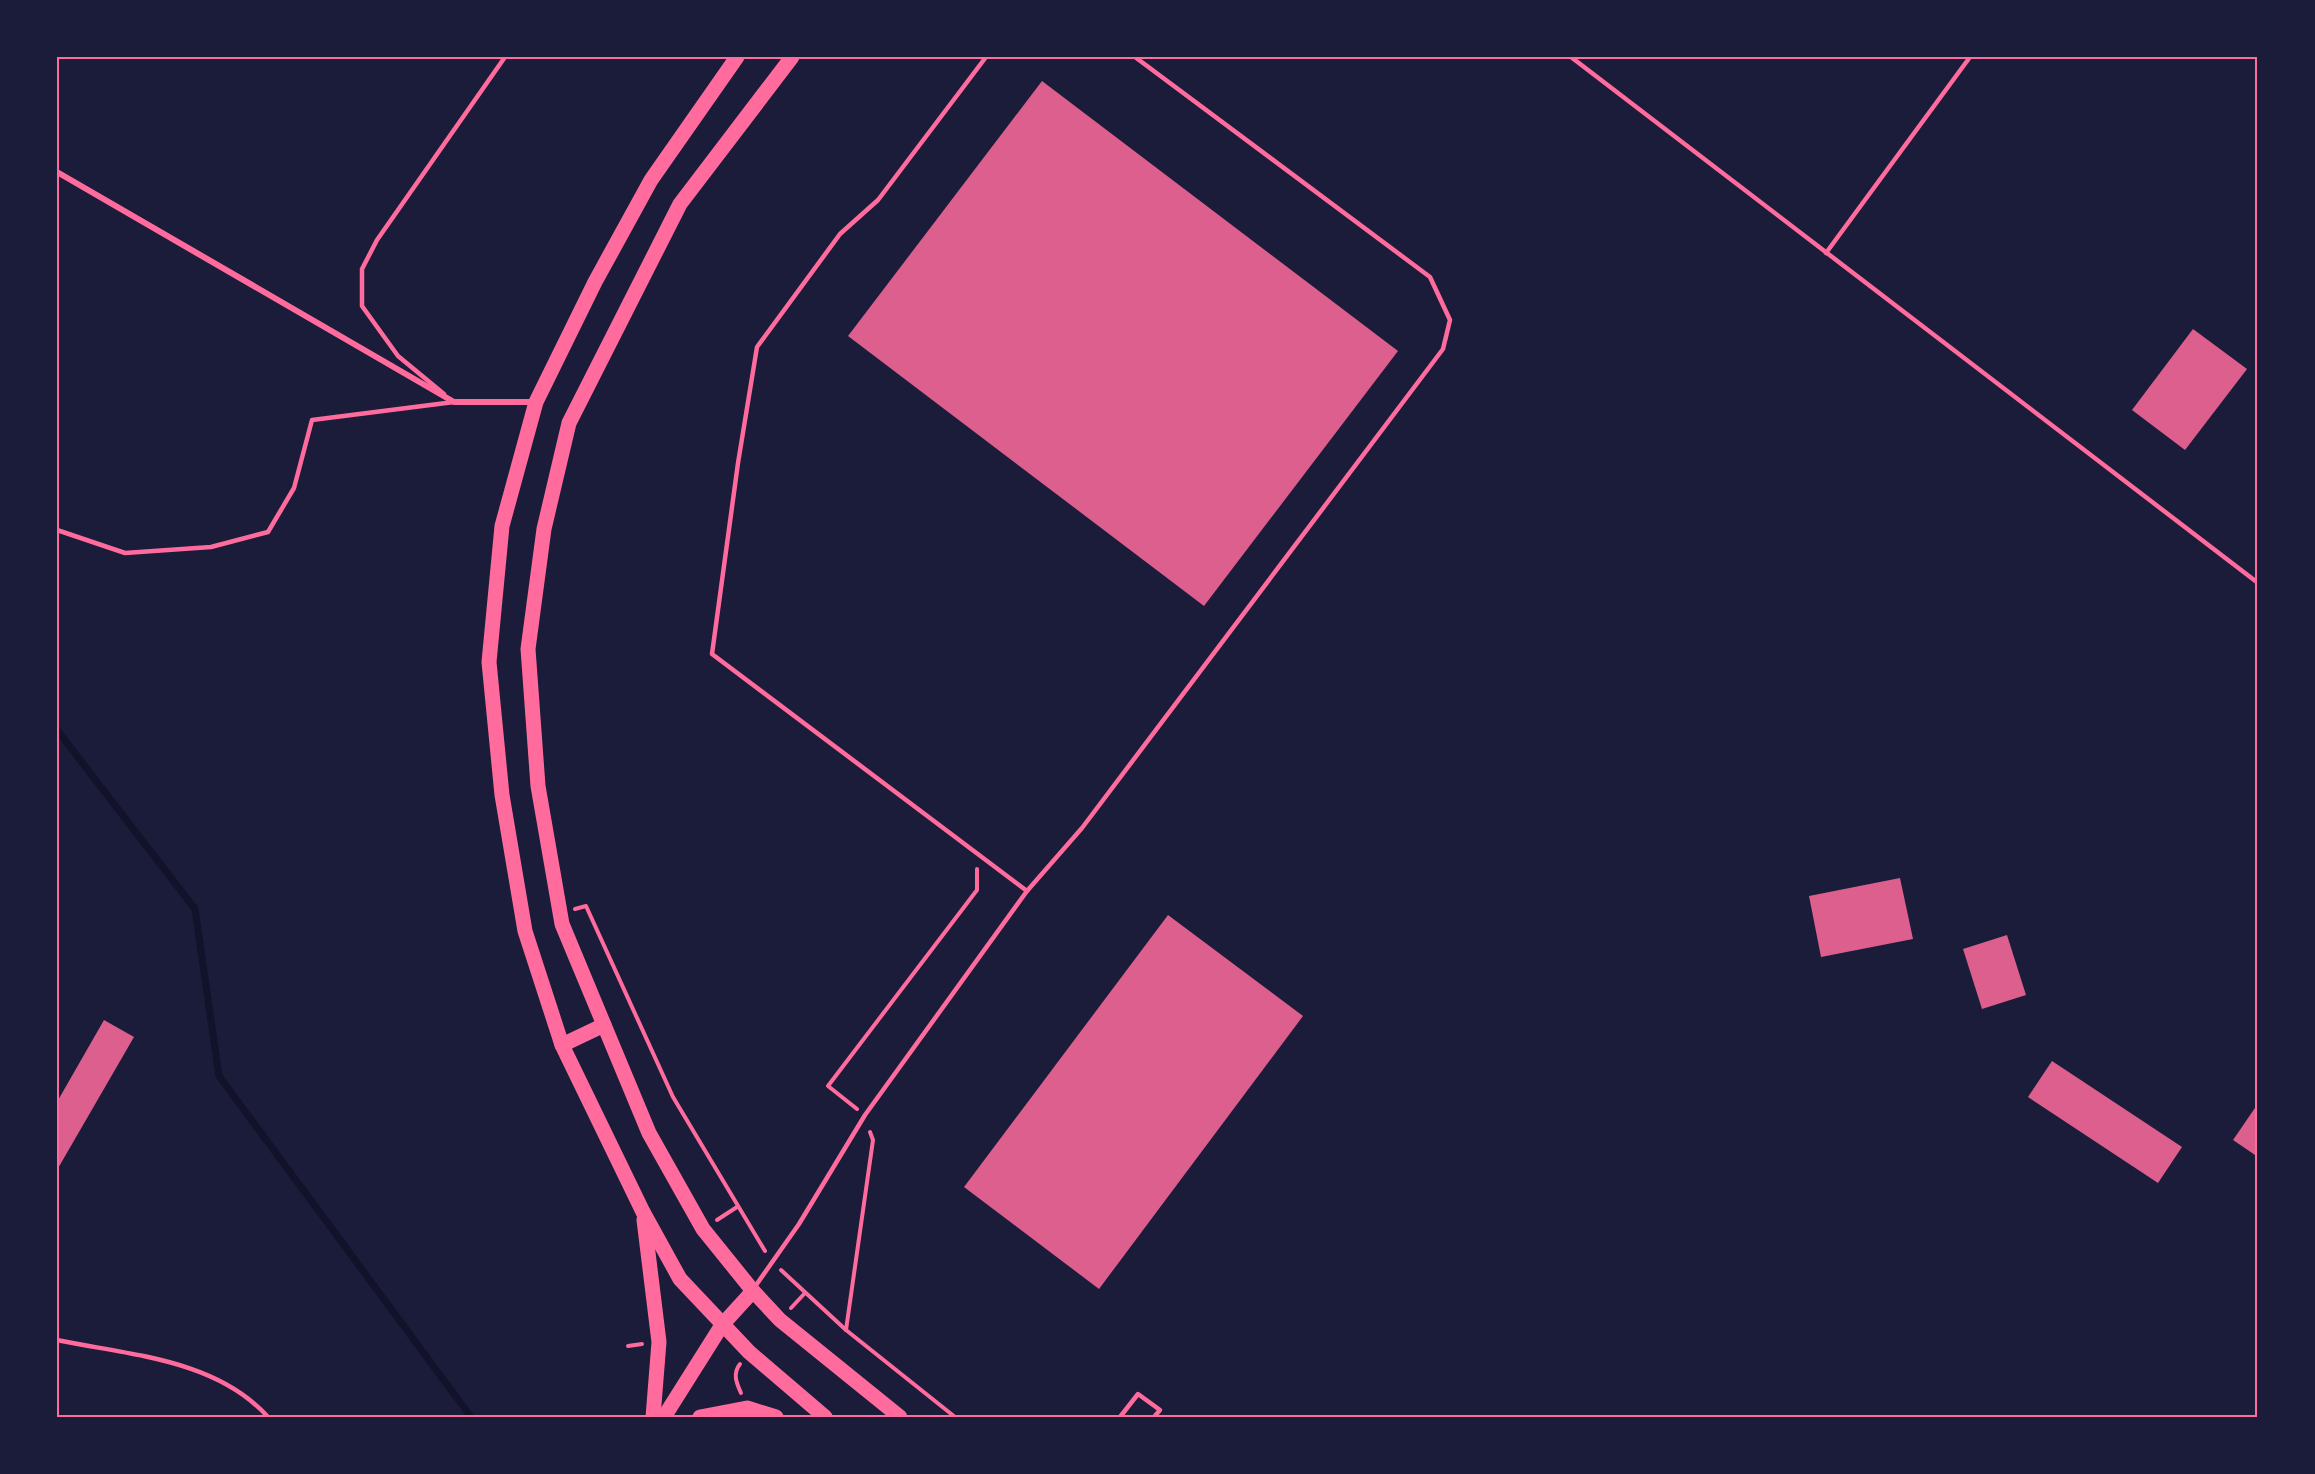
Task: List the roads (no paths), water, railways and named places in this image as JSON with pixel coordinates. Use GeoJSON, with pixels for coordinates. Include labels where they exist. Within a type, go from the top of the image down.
{"type":"FeatureCollection","features":[{"type":"Feature","properties":{"kind":"main road"},"geometry":{"type":"LineString","coordinates":[[737,57],[651,180],[595,282],[536,402],[502,526],[489,662],[502,795],[525,931],[562,1045],[643,1212],[680,1279],[749,1352],[825,1417]]}},
{"type":"Feature","properties":{"kind":"main road"},"geometry":{"type":"LineString","coordinates":[[792,57],[680,204],[569,423],[544,529],[528,649],[538,786],[562,924],[649,1133],[703,1229],[753,1291],[780,1320],[900,1417]]}},
{"type":"Feature","properties":{"kind":"main road"},"geometry":{"type":"LineString","coordinates":[[562,1045],[604,1025]]}},
{"type":"Feature","properties":{"kind":"main road"},"geometry":{"type":"LineString","coordinates":[[643,1212],[659,1342],[653,1417]]}},
{"type":"Feature","properties":{"kind":"main road"},"geometry":{"type":"LineString","coordinates":[[664,1417],[722,1325],[753,1291]]}},
{"type":"Feature","properties":{"kind":"main road"},"geometry":{"type":"LineString","coordinates":[[700,1417],[747,1408],[776,1417]]}},
{"type":"Feature","properties":{"kind":"street"},"geometry":{"type":"LineString","coordinates":[[57,172],[454,402],[536,402]]}},
{"type":"Feature","properties":{"kind":"lane"},"geometry":{"type":"LineString","coordinates":[[454,402],[399,356],[362,306],[362,269],[377,240],[505,57]]}},
{"type":"Feature","properties":{"kind":"lane"},"geometry":{"type":"LineString","coordinates":[[986,57],[878,200],[840,234],[757,347],[712,654],[1027,891]]}},
{"type":"Feature","properties":{"kind":"lane"},"geometry":{"type":"LineString","coordinates":[[753,1291],[799,1224],[865,1115],[1027,891],[1082,828],[1443,349],[1450,320],[1430,277],[1135,57]]}},
{"type":"Feature","properties":{"kind":"lane"},"geometry":{"type":"LineString","coordinates":[[1571,57],[2258,583]]}},
{"type":"Feature","properties":{"kind":"lane"},"geometry":{"type":"LineString","coordinates":[[1826,253],[1970,57]]}},
{"type":"Feature","properties":{"kind":"lane"},"geometry":{"type":"LineString","coordinates":[[57,530],[125,553],[211,547],[268,532],[294,488],[312,420],[454,402]]}},
{"type":"Feature","properties":{"kind":"lane"},"geometry":{"type":"LineString","coordinates":[[57,1340],[184,1366],[225,1383],[259,1407],[268,1417]]}},
{"type":"Feature","properties":{"kind":"lane"},"geometry":{"type":"LineString","coordinates":[[1120,1417],[1138,1394],[1160,1410],[1154,1417]]}},
{"type":"Feature","properties":{"kind":"waterway"},"geometry":{"type":"LineString","coordinates":[[57,730],[195,909],[219,1076],[471,1417]]}}]}
